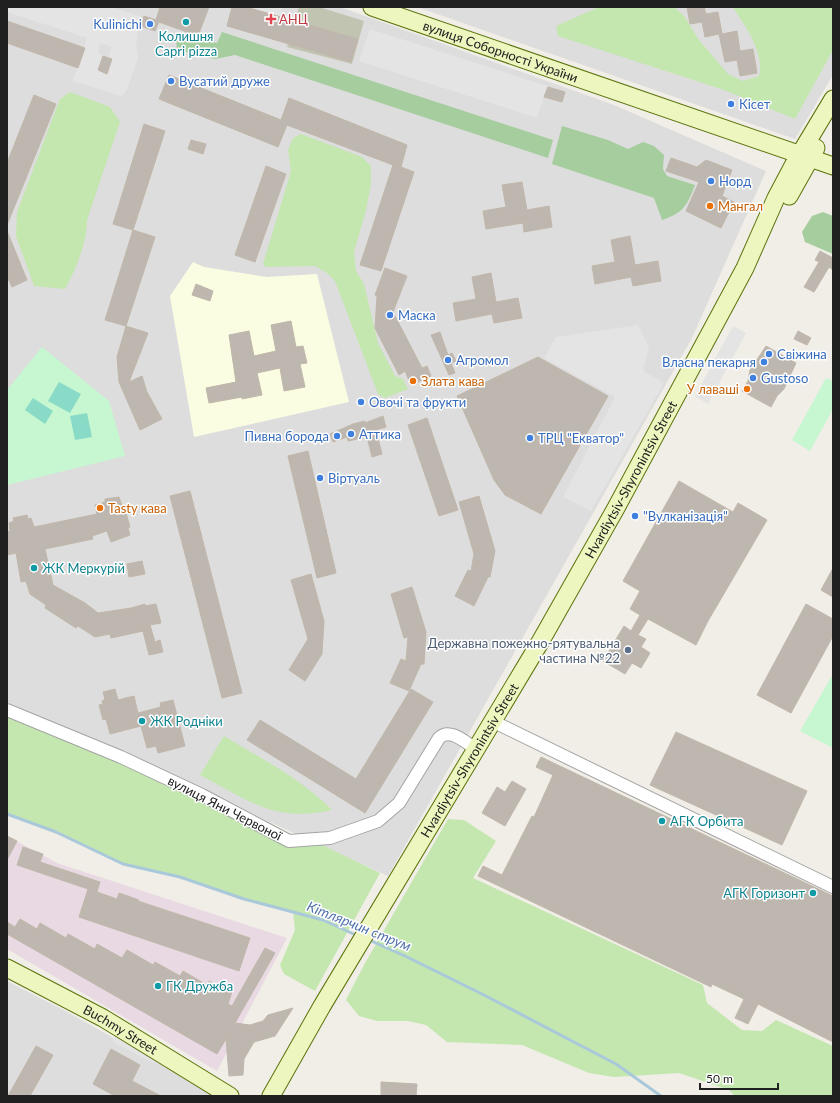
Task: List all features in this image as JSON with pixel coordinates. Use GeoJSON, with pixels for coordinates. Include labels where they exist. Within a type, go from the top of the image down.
{"type":"FeatureCollection","features":[{"type":"Feature","properties":{"kind":"main road","name":"вулиця Соборності України"},"geometry":{"type":"LineString","coordinates":[[372,7],[629,97],[803,161],[833,177]]}},
{"type":"Feature","properties":{"kind":"main road","name":"Hvardiytsiv-Shyronintsiv Street"},"geometry":{"type":"LineString","coordinates":[[271,1096],[322,1006],[539,644],[616,508],[753,252],[786,202],[803,161],[833,99]]}},
{"type":"Feature","properties":{"kind":"main road","name":"Hvardiytsiv-Shyronintsiv Street"},"geometry":{"type":"LineString","coordinates":[[803,161],[833,116]]}},
{"type":"Feature","properties":{"kind":"main road","name":"вулиця Соборності України"},"geometry":{"type":"LineString","coordinates":[[803,161],[833,166]]}},
{"type":"Feature","properties":{"kind":"main road","name":"Buchmy Street"},"geometry":{"type":"LineString","coordinates":[[7,968],[103,1018],[230,1096]]}},
{"type":"Feature","properties":{"kind":"street","name":"вулиця Яни Червоної"},"geometry":{"type":"LineString","coordinates":[[7,710],[129,760],[202,795],[289,841],[330,838],[378,821],[399,803],[439,738],[445,734],[451,733],[476,749]]}},
{"type":"Feature","properties":{"kind":"street"},"geometry":{"type":"LineString","coordinates":[[492,721],[833,887]]}},
{"type":"Feature","properties":{"kind":"shaded area"},"geometry":{"type":"Polygon","coordinates":[[[7,7],[340,7],[614,105],[766,171],[692,338],[388,876],[7,702],[7,7]]]}},
{"type":"Feature","properties":{"kind":"shaded area"},"geometry":{"type":"Polygon","coordinates":[[[7,7],[111,7],[140,16],[136,46],[138,58],[126,92],[121,96],[73,81],[87,38],[7,12],[7,7]],[[100,43],[98,52],[103,56],[98,70],[107,73],[112,59],[108,58],[112,47],[100,43]]]}},
{"type":"Feature","properties":{"kind":"shaded area"},"geometry":{"type":"Polygon","coordinates":[[[246,7],[283,7],[280,16],[246,7]]]}},
{"type":"Feature","properties":{"kind":"shaded area"},"geometry":{"type":"Polygon","coordinates":[[[299,7],[319,7],[364,21],[352,64],[287,47],[299,7]]]}},
{"type":"Feature","properties":{"kind":"shaded area"},"geometry":{"type":"Polygon","coordinates":[[[417,7],[833,7],[833,75],[795,139],[417,7]]]}},
{"type":"Feature","properties":{"kind":"shaded area"},"geometry":{"type":"Polygon","coordinates":[[[370,29],[547,86],[537,118],[359,61],[370,29]]]}},
{"type":"Feature","properties":{"kind":"shaded area"},"geometry":{"type":"Polygon","coordinates":[[[193,262],[204,267],[267,277],[317,274],[349,402],[194,437],[170,296],[193,262]]]}},
{"type":"Feature","properties":{"kind":"shaded area"},"geometry":{"type":"Polygon","coordinates":[[[638,325],[649,347],[643,371],[664,383],[591,511],[563,497],[615,397],[544,358],[556,337],[638,325]]]}},
{"type":"Feature","properties":{"kind":"shaded area"},"geometry":{"type":"Polygon","coordinates":[[[733,326],[746,333],[708,404],[695,396],[733,326]]]}},
{"type":"Feature","properties":{"kind":"shaded area"},"geometry":{"type":"Polygon","coordinates":[[[7,836],[57,863],[287,938],[217,1071],[7,949],[7,836]]]}},
{"type":"Feature","properties":{"kind":"shaded area"},"geometry":{"type":"Polygon","coordinates":[[[7,981],[69,1013],[216,1096],[7,1096],[7,981]]]}},
{"type":"Feature","properties":{"kind":"shaded area"},"geometry":{"type":"Polygon","coordinates":[[[115,1036],[157,1057],[153,1063],[113,1042],[115,1036]]]}},
{"type":"Feature","properties":{"kind":"green space"},"geometry":{"type":"Polygon","coordinates":[[[599,7],[674,7],[684,16],[699,40],[728,74],[743,81],[759,76],[759,58],[753,40],[733,7],[833,7],[833,50],[795,119],[724,90],[558,36],[556,26],[599,7]]]}},
{"type":"Feature","properties":{"kind":"green space"},"geometry":{"type":"Polygon","coordinates":[[[222,32],[553,140],[548,158],[235,55],[215,59],[177,50],[176,38],[181,35],[217,43],[222,32]]]}},
{"type":"Feature","properties":{"kind":"green space"},"geometry":{"type":"Polygon","coordinates":[[[70,92],[110,107],[120,122],[87,220],[87,229],[83,247],[65,289],[34,286],[16,236],[17,212],[60,99],[70,92]]]}},
{"type":"Feature","properties":{"kind":"green space"},"geometry":{"type":"Polygon","coordinates":[[[562,126],[608,140],[628,149],[643,142],[654,146],[664,155],[663,169],[667,176],[695,185],[687,203],[675,215],[662,220],[654,198],[552,164],[562,126]]]}},
{"type":"Feature","properties":{"kind":"green space"},"geometry":{"type":"Polygon","coordinates":[[[301,134],[362,157],[371,166],[371,184],[366,210],[354,252],[356,271],[364,284],[378,343],[395,376],[403,379],[408,389],[385,398],[378,394],[335,281],[327,273],[315,266],[266,267],[263,264],[291,171],[288,150],[293,138],[301,134]]]}},
{"type":"Feature","properties":{"kind":"green space"},"geometry":{"type":"Polygon","coordinates":[[[823,212],[833,216],[833,254],[805,242],[802,232],[812,216],[823,212]]]}},
{"type":"Feature","properties":{"kind":"green space"},"geometry":{"type":"Polygon","coordinates":[[[42,347],[109,401],[125,456],[7,485],[7,390],[42,347]]]}},
{"type":"Feature","properties":{"kind":"green space"},"geometry":{"type":"Polygon","coordinates":[[[826,378],[833,381],[833,409],[810,451],[792,440],[826,378]]]}},
{"type":"Feature","properties":{"kind":"green space"},"geometry":{"type":"Polygon","coordinates":[[[59,382],[81,394],[70,413],[48,401],[59,382]]]}},
{"type":"Feature","properties":{"kind":"green space"},"geometry":{"type":"Polygon","coordinates":[[[33,398],[53,411],[45,424],[25,410],[33,398]]]}},
{"type":"Feature","properties":{"kind":"green space"},"geometry":{"type":"Polygon","coordinates":[[[87,413],[92,437],[75,440],[70,416],[87,413]]]}},
{"type":"Feature","properties":{"kind":"green space"},"geometry":{"type":"Polygon","coordinates":[[[833,674],[833,748],[800,731],[833,674]]]}},
{"type":"Feature","properties":{"kind":"green space"},"geometry":{"type":"Polygon","coordinates":[[[7,710],[289,841],[310,839],[380,873],[315,991],[284,974],[280,965],[295,930],[293,912],[180,877],[123,864],[57,831],[7,814],[7,710]]]}},
{"type":"Feature","properties":{"kind":"green space"},"geometry":{"type":"Polygon","coordinates":[[[224,736],[308,788],[332,810],[294,814],[277,811],[262,807],[200,775],[224,736]]]}},
{"type":"Feature","properties":{"kind":"green space"},"geometry":{"type":"Polygon","coordinates":[[[448,819],[464,820],[496,841],[473,878],[703,985],[707,1003],[742,1030],[762,1031],[776,1020],[833,1046],[833,1096],[735,1096],[729,1090],[679,1073],[614,1077],[589,1073],[522,1045],[447,1042],[426,1025],[408,1021],[377,1021],[359,1016],[346,1000],[337,1017],[364,965],[448,819]]]}},
{"type":"Feature","properties":{"kind":"building"},"geometry":{"type":"Polygon","coordinates":[[[160,7],[209,7],[198,36],[159,22],[155,31],[141,26],[144,16],[156,20],[160,7]]]}},
{"type":"Feature","properties":{"kind":"building"},"geometry":{"type":"Polygon","coordinates":[[[232,7],[246,7],[358,39],[351,62],[227,26],[232,7]]]}},
{"type":"Feature","properties":{"kind":"building"},"geometry":{"type":"Polygon","coordinates":[[[687,7],[704,7],[706,14],[718,12],[722,34],[737,31],[740,51],[753,49],[757,73],[740,76],[737,60],[725,62],[719,34],[705,37],[702,22],[690,24],[687,7]]]}},
{"type":"Feature","properties":{"kind":"building"},"geometry":{"type":"Polygon","coordinates":[[[7,21],[85,48],[78,68],[7,43],[7,21]]]}},
{"type":"Feature","properties":{"kind":"building"},"geometry":{"type":"Polygon","coordinates":[[[103,56],[112,59],[107,74],[98,70],[103,56]]]}},
{"type":"Feature","properties":{"kind":"building"},"geometry":{"type":"Polygon","coordinates":[[[169,75],[281,120],[289,98],[407,145],[401,167],[414,172],[381,271],[360,265],[393,165],[287,125],[278,147],[159,99],[169,75]]]}},
{"type":"Feature","properties":{"kind":"building"},"geometry":{"type":"Polygon","coordinates":[[[548,87],[565,92],[562,102],[544,97],[548,87]]]}},
{"type":"Feature","properties":{"kind":"building"},"geometry":{"type":"Polygon","coordinates":[[[34,95],[56,104],[7,225],[7,163],[34,95]]]}},
{"type":"Feature","properties":{"kind":"building"},"geometry":{"type":"Polygon","coordinates":[[[144,124],[165,131],[133,230],[113,224],[144,124]]]}},
{"type":"Feature","properties":{"kind":"building"},"geometry":{"type":"Polygon","coordinates":[[[191,140],[206,144],[203,154],[188,149],[191,140]]]}},
{"type":"Feature","properties":{"kind":"building"},"geometry":{"type":"Polygon","coordinates":[[[671,158],[697,167],[706,160],[732,170],[722,196],[734,202],[721,228],[686,211],[699,182],[666,171],[671,158]]]}},
{"type":"Feature","properties":{"kind":"building"},"geometry":{"type":"Polygon","coordinates":[[[266,166],[286,174],[255,262],[235,255],[266,166]]]}},
{"type":"Feature","properties":{"kind":"building"},"geometry":{"type":"Polygon","coordinates":[[[522,182],[527,210],[549,206],[552,227],[524,232],[523,223],[486,229],[483,211],[506,207],[502,185],[522,182]]]}},
{"type":"Feature","properties":{"kind":"building"},"geometry":{"type":"Polygon","coordinates":[[[133,230],[155,237],[126,326],[105,320],[133,230]]]}},
{"type":"Feature","properties":{"kind":"building"},"geometry":{"type":"Polygon","coordinates":[[[7,231],[27,280],[12,287],[7,276],[7,231]]]}},
{"type":"Feature","properties":{"kind":"building"},"geometry":{"type":"Polygon","coordinates":[[[630,236],[635,265],[658,261],[661,281],[633,286],[631,277],[595,284],[592,266],[615,262],[611,240],[630,236]]]}},
{"type":"Feature","properties":{"kind":"building"},"geometry":{"type":"Polygon","coordinates":[[[820,251],[833,258],[833,270],[829,267],[814,292],[804,287],[819,262],[815,260],[820,251]]]}},
{"type":"Feature","properties":{"kind":"building"},"geometry":{"type":"Polygon","coordinates":[[[385,268],[407,276],[393,312],[422,368],[427,366],[431,376],[411,385],[405,371],[399,375],[375,328],[377,296],[375,295],[385,268]]]}},
{"type":"Feature","properties":{"kind":"building"},"geometry":{"type":"Polygon","coordinates":[[[491,273],[496,302],[518,298],[522,318],[494,323],[492,314],[456,321],[453,303],[476,299],[472,277],[491,273]]]}},
{"type":"Feature","properties":{"kind":"building"},"geometry":{"type":"Polygon","coordinates":[[[196,284],[213,291],[210,301],[192,295],[196,284]]]}},
{"type":"Feature","properties":{"kind":"building"},"geometry":{"type":"Polygon","coordinates":[[[291,321],[296,347],[303,346],[307,363],[300,364],[305,387],[284,391],[280,368],[257,373],[262,395],[209,403],[206,388],[236,382],[229,335],[249,331],[254,356],[276,351],[271,325],[291,321]]]}},
{"type":"Feature","properties":{"kind":"building"},"geometry":{"type":"Polygon","coordinates":[[[126,326],[148,333],[129,382],[142,376],[147,392],[162,419],[140,430],[119,382],[117,357],[126,326]]]}},
{"type":"Feature","properties":{"kind":"building"},"geometry":{"type":"Polygon","coordinates":[[[798,331],[811,338],[807,345],[794,339],[798,331]]]}},
{"type":"Feature","properties":{"kind":"building"},"geometry":{"type":"Polygon","coordinates":[[[440,332],[448,355],[452,353],[456,361],[451,363],[455,373],[449,375],[431,335],[440,332]]]}},
{"type":"Feature","properties":{"kind":"building"},"geometry":{"type":"Polygon","coordinates":[[[766,346],[796,363],[784,389],[777,396],[771,407],[742,391],[748,381],[750,370],[766,346]]]}},
{"type":"Feature","properties":{"kind":"building","name":"ТРЦ \"Екватор\""},"geometry":{"type":"Polygon","coordinates":[[[538,357],[608,396],[541,514],[505,495],[494,480],[457,396],[538,357]]]}},
{"type":"Feature","properties":{"kind":"building"},"geometry":{"type":"Polygon","coordinates":[[[383,416],[386,427],[376,430],[382,454],[372,457],[367,437],[348,441],[347,437],[333,442],[330,434],[353,424],[365,421],[365,423],[383,416]]]}},
{"type":"Feature","properties":{"kind":"building"},"geometry":{"type":"Polygon","coordinates":[[[427,418],[458,510],[439,516],[408,425],[427,418]]]}},
{"type":"Feature","properties":{"kind":"building"},"geometry":{"type":"Polygon","coordinates":[[[308,451],[336,573],[317,578],[288,456],[308,451]]]}},
{"type":"Feature","properties":{"kind":"building"},"geometry":{"type":"Polygon","coordinates":[[[679,481],[733,512],[738,503],[767,520],[708,621],[696,645],[648,619],[638,635],[646,639],[641,647],[650,653],[641,668],[632,663],[625,674],[603,661],[624,626],[631,631],[640,615],[630,609],[640,591],[623,581],[679,481]]]}},
{"type":"Feature","properties":{"kind":"building"},"geometry":{"type":"Polygon","coordinates":[[[190,491],[242,693],[222,698],[170,496],[190,491]]]}},
{"type":"Feature","properties":{"kind":"building"},"geometry":{"type":"Polygon","coordinates":[[[479,496],[495,551],[490,577],[488,577],[474,606],[455,596],[468,570],[471,571],[474,554],[459,502],[479,496]]]}},
{"type":"Feature","properties":{"kind":"building","name":"ЖК Меркурій"},"geometry":{"type":"Polygon","coordinates":[[[119,497],[122,506],[124,506],[130,527],[128,528],[130,535],[111,542],[107,531],[92,536],[93,539],[45,549],[53,585],[85,603],[98,613],[131,608],[145,604],[145,606],[156,604],[161,623],[150,625],[155,642],[160,640],[163,652],[149,655],[143,631],[111,638],[110,634],[95,637],[78,626],[76,628],[45,608],[46,605],[30,594],[26,581],[21,582],[16,553],[7,555],[7,532],[10,531],[9,523],[14,521],[13,518],[27,515],[28,519],[31,518],[34,527],[97,514],[95,505],[105,502],[105,499],[119,497]]]}},
{"type":"Feature","properties":{"kind":"building"},"geometry":{"type":"Polygon","coordinates":[[[142,561],[145,574],[129,577],[127,564],[142,561]]]}},
{"type":"Feature","properties":{"kind":"building"},"geometry":{"type":"Polygon","coordinates":[[[833,568],[833,597],[821,590],[833,568]]]}},
{"type":"Feature","properties":{"kind":"building"},"geometry":{"type":"Polygon","coordinates":[[[311,574],[324,621],[322,654],[305,681],[289,670],[308,639],[291,580],[311,574]]]}},
{"type":"Feature","properties":{"kind":"building"},"geometry":{"type":"Polygon","coordinates":[[[412,587],[426,632],[424,664],[421,664],[409,691],[390,683],[401,659],[406,661],[408,637],[404,638],[391,594],[412,587]]]}},
{"type":"Feature","properties":{"kind":"building"},"geometry":{"type":"Polygon","coordinates":[[[806,604],[833,619],[833,636],[791,713],[757,695],[806,604]]]}},
{"type":"Feature","properties":{"kind":"building","name":"ЖК Родніки"},"geometry":{"type":"Polygon","coordinates":[[[115,689],[118,700],[134,696],[138,713],[161,707],[160,703],[173,700],[185,746],[158,753],[156,746],[147,748],[141,726],[110,734],[106,719],[103,720],[99,705],[103,704],[102,701],[105,699],[103,692],[115,689]]]}},
{"type":"Feature","properties":{"kind":"building"},"geometry":{"type":"Polygon","coordinates":[[[411,689],[433,702],[365,813],[247,740],[260,720],[356,779],[411,689]]]}},
{"type":"Feature","properties":{"kind":"building"},"geometry":{"type":"Polygon","coordinates":[[[676,732],[807,791],[782,845],[650,785],[676,732]]]}},
{"type":"Feature","properties":{"kind":"building"},"geometry":{"type":"Polygon","coordinates":[[[541,757],[833,896],[833,1042],[758,1004],[748,1024],[735,1018],[744,999],[712,984],[711,987],[478,876],[483,866],[502,875],[532,816],[534,817],[553,775],[536,767],[541,757]]]}},
{"type":"Feature","properties":{"kind":"building"},"geometry":{"type":"Polygon","coordinates":[[[512,781],[526,789],[505,826],[482,813],[497,787],[505,792],[512,781]]]}},
{"type":"Feature","properties":{"kind":"building"},"geometry":{"type":"Polygon","coordinates":[[[7,836],[17,841],[7,860],[7,836]]]}},
{"type":"Feature","properties":{"kind":"building"},"geometry":{"type":"Polygon","coordinates":[[[23,847],[43,854],[40,862],[100,882],[97,892],[117,899],[119,893],[139,900],[138,901],[250,938],[239,971],[79,917],[88,889],[17,865],[23,847]]]}},
{"type":"Feature","properties":{"kind":"building","name":"ГК Дружба"},"geometry":{"type":"Polygon","coordinates":[[[20,919],[37,929],[40,923],[66,938],[68,934],[95,949],[97,944],[122,958],[127,950],[153,965],[155,962],[180,976],[183,971],[207,985],[209,981],[220,988],[223,983],[233,989],[228,1004],[232,1006],[265,948],[275,953],[235,1023],[250,1025],[263,1021],[268,1015],[293,1008],[275,1036],[254,1042],[244,1059],[243,1075],[229,1076],[226,1039],[217,1054],[7,934],[7,922],[15,927],[20,919]]]}},
{"type":"Feature","properties":{"kind":"building"},"geometry":{"type":"Polygon","coordinates":[[[36,1046],[53,1055],[30,1096],[8,1096],[36,1046]]]}},
{"type":"Feature","properties":{"kind":"building"},"geometry":{"type":"Polygon","coordinates":[[[111,1049],[140,1065],[132,1081],[161,1096],[115,1096],[93,1084],[111,1049]]]}},
{"type":"Feature","properties":{"kind":"building"},"geometry":{"type":"Polygon","coordinates":[[[381,1082],[417,1084],[416,1096],[381,1096],[381,1082]]]}},
{"type":"Feature","properties":{"kind":"waterway","name":"Кітлярчин струм"},"geometry":{"type":"LineString","coordinates":[[7,814],[56,832],[123,864],[180,877],[244,899],[323,920],[358,936]]}},
{"type":"Feature","properties":{"kind":"waterway","name":"Кітлярчин струм"},"geometry":{"type":"LineString","coordinates":[[369,940],[484,995],[616,1064],[661,1096]]}},
{"type":"Feature","properties":{"kind":"place","name":"АНЦ"},"geometry":{"type":"Point","coordinates":[271,19]}},
{"type":"Feature","properties":{"kind":"place","name":"Колишня Capri pizza"},"geometry":{"type":"Point","coordinates":[186,22]}},
{"type":"Feature","properties":{"kind":"place","name":"Kulinichi"},"geometry":{"type":"Point","coordinates":[150,24]}},
{"type":"Feature","properties":{"kind":"place","name":"Вусатий друже"},"geometry":{"type":"Point","coordinates":[171,81]}},
{"type":"Feature","properties":{"kind":"place","name":"Кісет"},"geometry":{"type":"Point","coordinates":[731,104]}},
{"type":"Feature","properties":{"kind":"place","name":"Норд"},"geometry":{"type":"Point","coordinates":[711,181]}},
{"type":"Feature","properties":{"kind":"place","name":"Мангал"},"geometry":{"type":"Point","coordinates":[710,206]}},
{"type":"Feature","properties":{"kind":"place","name":"Маска"},"geometry":{"type":"Point","coordinates":[390,315]}},
{"type":"Feature","properties":{"kind":"place","name":"Свіжина"},"geometry":{"type":"Point","coordinates":[769,354]}},
{"type":"Feature","properties":{"kind":"place","name":"Агромол"},"geometry":{"type":"Point","coordinates":[448,360]}},
{"type":"Feature","properties":{"kind":"place","name":"Власна пекарня"},"geometry":{"type":"Point","coordinates":[764,362]}},
{"type":"Feature","properties":{"kind":"place","name":"Gustoso"},"geometry":{"type":"Point","coordinates":[753,378]}},
{"type":"Feature","properties":{"kind":"place","name":"Злата кава"},"geometry":{"type":"Point","coordinates":[413,381]}},
{"type":"Feature","properties":{"kind":"place","name":"У лаваші"},"geometry":{"type":"Point","coordinates":[747,389]}},
{"type":"Feature","properties":{"kind":"place","name":"Овочі та фрукти"},"geometry":{"type":"Point","coordinates":[361,402]}},
{"type":"Feature","properties":{"kind":"place","name":"Аттика"},"geometry":{"type":"Point","coordinates":[351,434]}},
{"type":"Feature","properties":{"kind":"place","name":"Пивна борода"},"geometry":{"type":"Point","coordinates":[337,436]}},
{"type":"Feature","properties":{"kind":"place","name":"ТРЦ \"Екватор\""},"geometry":{"type":"Point","coordinates":[530,438]}},
{"type":"Feature","properties":{"kind":"place","name":"Віртуаль"},"geometry":{"type":"Point","coordinates":[320,478]}},
{"type":"Feature","properties":{"kind":"place","name":"Tasty кава"},"geometry":{"type":"Point","coordinates":[100,508]}},
{"type":"Feature","properties":{"kind":"place","name":"\"Вулканізація\""},"geometry":{"type":"Point","coordinates":[635,516]}},
{"type":"Feature","properties":{"kind":"place","name":"ЖК Меркурій"},"geometry":{"type":"Point","coordinates":[34,568]}},
{"type":"Feature","properties":{"kind":"place","name":"Державна пожежно-рятувальна частина №22"},"geometry":{"type":"Point","coordinates":[628,650]}},
{"type":"Feature","properties":{"kind":"place","name":"ЖК Родніки"},"geometry":{"type":"Point","coordinates":[142,721]}},
{"type":"Feature","properties":{"kind":"place","name":"АГК Орбита"},"geometry":{"type":"Point","coordinates":[662,821]}},
{"type":"Feature","properties":{"kind":"place","name":"АГК Горизонт"},"geometry":{"type":"Point","coordinates":[813,893]}},
{"type":"Feature","properties":{"kind":"place","name":"ГК Дружба"},"geometry":{"type":"Point","coordinates":[158,986]}}]}
